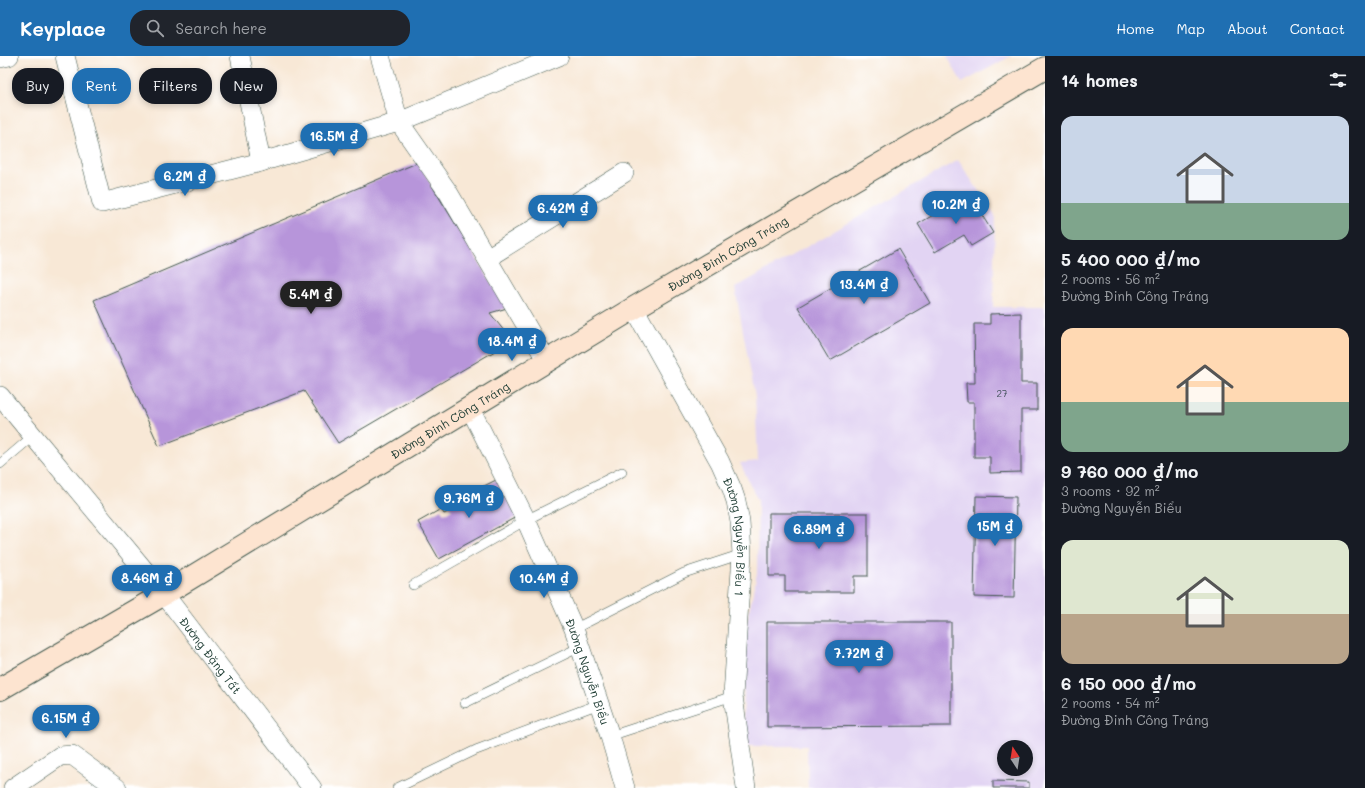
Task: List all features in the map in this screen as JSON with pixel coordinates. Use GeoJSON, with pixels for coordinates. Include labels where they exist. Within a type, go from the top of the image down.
{"type":"FeatureCollection","features":[{"type":"Feature","properties":{"kind":"street"},"geometry":{"type":"LineString","coordinates":[[0,58],[9,56]]}},
{"type":"Feature","properties":{"kind":"street"},"geometry":{"type":"LineString","coordinates":[[65,56],[102,203],[261,162],[399,122],[559,56]]}},
{"type":"Feature","properties":{"kind":"street"},"geometry":{"type":"LineString","coordinates":[[240,56],[261,162]]}},
{"type":"Feature","properties":{"kind":"street"},"geometry":{"type":"LineString","coordinates":[[380,56],[399,122],[448,192],[547,361]]}},
{"type":"Feature","properties":{"kind":"street","name":"Đường Đinh Công Tráng"},"geometry":{"type":"LineString","coordinates":[[0,690],[164,594],[634,308],[1045,68]]}},
{"type":"Feature","properties":{"kind":"street"},"geometry":{"type":"LineString","coordinates":[[487,258],[624,173]]}},
{"type":"Feature","properties":{"kind":"street","name":"Đường Nguyễn Biểu 1"},"geometry":{"type":"LineString","coordinates":[[634,308],[720,462],[732,489],[740,522],[742,554],[733,696],[746,788]]}},
{"type":"Feature","properties":{"kind":"street","name":"Đường Đặng Tất"},"geometry":{"type":"LineString","coordinates":[[0,396],[164,594],[312,788]]}},
{"type":"Feature","properties":{"kind":"street","name":"Đường Nguyễn Biểu"},"geometry":{"type":"LineString","coordinates":[[470,408],[526,520],[574,629],[610,736],[625,788]]}},
{"type":"Feature","properties":{"kind":"street"},"geometry":{"type":"LineString","coordinates":[[13,788],[60,756],[72,755],[117,788]]}},
{"type":"Feature","properties":{"kind":"lane"},"geometry":{"type":"LineString","coordinates":[[0,464],[33,436]]}},
{"type":"Feature","properties":{"kind":"lane"},"geometry":{"type":"LineString","coordinates":[[413,585],[526,520],[622,472]]}},
{"type":"Feature","properties":{"kind":"lane"},"geometry":{"type":"LineString","coordinates":[[574,629],[684,573],[707,564],[742,554]]}},
{"type":"Feature","properties":{"kind":"lane"},"geometry":{"type":"LineString","coordinates":[[465,703],[580,647]]}},
{"type":"Feature","properties":{"kind":"lane"},"geometry":{"type":"LineString","coordinates":[[610,736],[733,696]]}},
{"type":"Feature","properties":{"kind":"lane"},"geometry":{"type":"LineString","coordinates":[[397,788],[476,750],[599,704]]}},
{"type":"Feature","properties":{"kind":"shaded area"},"geometry":{"type":"Polygon","coordinates":[[[947,56],[1011,56],[962,83],[947,56]]]}},
{"type":"Feature","properties":{"kind":"shaded area"},"geometry":{"type":"Polygon","coordinates":[[[958,160],[995,215],[993,307],[1045,307],[1045,788],[808,788],[807,746],[747,746],[743,722],[746,626],[757,573],[758,501],[740,463],[758,461],[755,396],[735,288],[958,160]]]}},
{"type":"Feature","properties":{"kind":"building"},"geometry":{"type":"Polygon","coordinates":[[[419,162],[432,186],[507,308],[490,313],[512,341],[338,443],[304,391],[159,446],[94,300],[419,162]]]}},
{"type":"Feature","properties":{"kind":"building"},"geometry":{"type":"Polygon","coordinates":[[[969,194],[993,233],[971,246],[964,235],[935,252],[918,224],[969,194]]]}},
{"type":"Feature","properties":{"kind":"building"},"geometry":{"type":"Polygon","coordinates":[[[898,249],[930,303],[830,361],[798,307],[898,249]]]}},
{"type":"Feature","properties":{"kind":"building"},"geometry":{"type":"Polygon","coordinates":[[[1021,313],[1021,383],[1037,383],[1037,410],[1021,410],[1021,472],[990,473],[990,457],[974,457],[974,402],[967,402],[966,383],[975,383],[974,324],[990,324],[990,314],[1021,313]]]}},
{"type":"Feature","properties":{"kind":"building"},"geometry":{"type":"Polygon","coordinates":[[[498,479],[520,515],[439,559],[418,522],[441,509],[444,514],[452,510],[448,505],[467,495],[471,501],[477,497],[474,491],[498,479]]]}},
{"type":"Feature","properties":{"kind":"building"},"geometry":{"type":"Polygon","coordinates":[[[976,496],[1016,497],[1014,598],[974,597],[976,496]]]}},
{"type":"Feature","properties":{"kind":"building"},"geometry":{"type":"Polygon","coordinates":[[[769,513],[868,513],[868,576],[854,576],[854,592],[785,592],[785,576],[769,576],[769,513]]]}},
{"type":"Feature","properties":{"kind":"building"},"geometry":{"type":"Polygon","coordinates":[[[767,622],[951,622],[951,726],[767,727],[767,622]]]}},
{"type":"Feature","properties":{"kind":"building"},"geometry":{"type":"Polygon","coordinates":[[[993,781],[1029,782],[1029,788],[993,788],[993,781]]]}}]}
